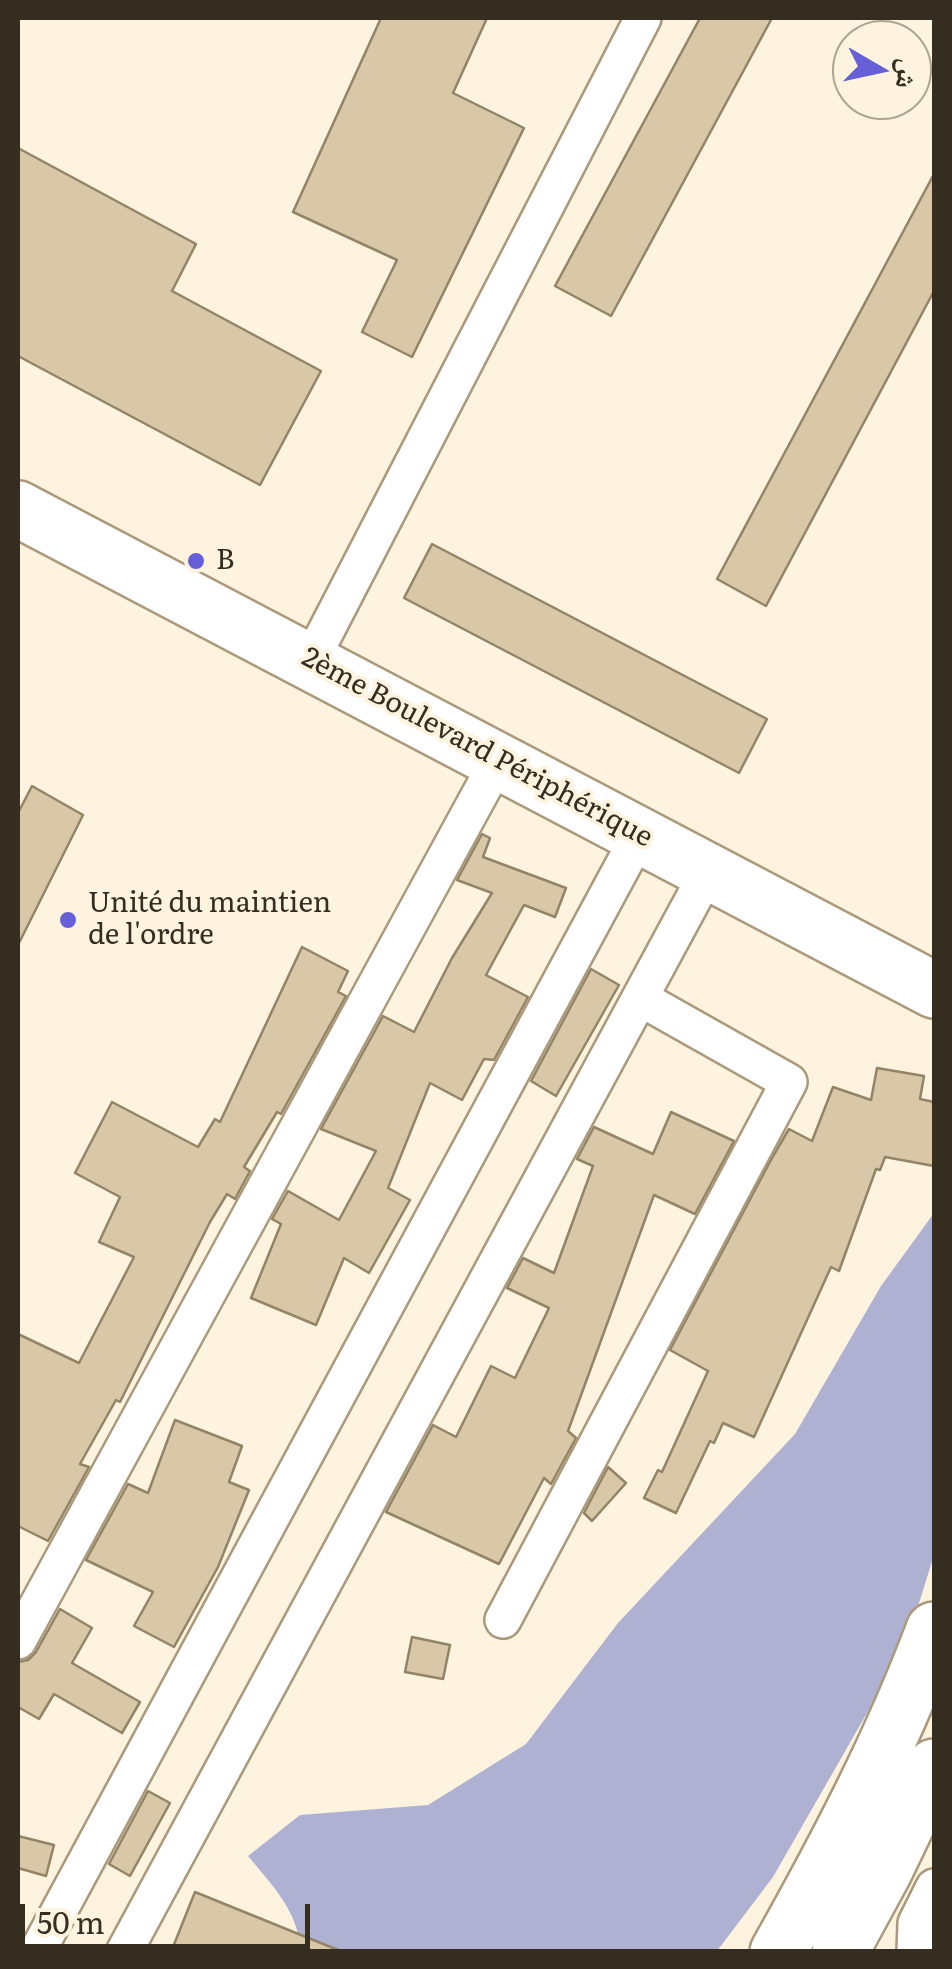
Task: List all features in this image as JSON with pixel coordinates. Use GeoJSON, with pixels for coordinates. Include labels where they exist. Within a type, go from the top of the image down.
{"type":"FeatureCollection","features":[{"type":"Feature","properties":{"kind":"main road","name":"2ème Boulevard Périphérique"},"geometry":{"type":"LineString","coordinates":[[18,508],[934,990]]}},
{"type":"Feature","properties":{"kind":"main road"},"geometry":{"type":"LineString","coordinates":[[778,1952],[852,1820],[934,1630]]}},
{"type":"Feature","properties":{"kind":"main road"},"geometry":{"type":"LineString","coordinates":[[840,1952],[934,1767]]}},
{"type":"Feature","properties":{"kind":"street"},"geometry":{"type":"LineString","coordinates":[[311,660],[643,18]]}},
{"type":"Feature","properties":{"kind":"street"},"geometry":{"type":"LineString","coordinates":[[18,1642],[499,759]]}},
{"type":"Feature","properties":{"kind":"street"},"geometry":{"type":"LineString","coordinates":[[37,1952],[640,834]]}},
{"type":"Feature","properties":{"kind":"street"},"geometry":{"type":"LineString","coordinates":[[124,1952],[709,870]]}},
{"type":"Feature","properties":{"kind":"street"},"geometry":{"type":"LineString","coordinates":[[504,1620],[789,1082],[640,998]]}},
{"type":"Feature","properties":{"kind":"street"},"geometry":{"type":"LineString","coordinates":[[915,1952],[916,1923],[934,1886]]}},
{"type":"Feature","properties":{"kind":"shaded area"},"geometry":{"type":"Polygon","coordinates":[[[934,1213],[934,1555],[906,1645],[773,1877],[717,1951],[300,1951],[290,1912],[248,1856],[300,1815],[428,1805],[526,1744],[618,1623],[795,1434],[881,1286],[934,1213]]]}},
{"type":"Feature","properties":{"kind":"building"},"geometry":{"type":"Polygon","coordinates":[[[381,18],[487,18],[453,93],[524,128],[412,357],[362,332],[397,260],[293,212],[381,18]]]}},
{"type":"Feature","properties":{"kind":"building"},"geometry":{"type":"Polygon","coordinates":[[[700,18],[772,18],[611,316],[555,286],[700,18]]]}},
{"type":"Feature","properties":{"kind":"building"},"geometry":{"type":"Polygon","coordinates":[[[18,148],[196,244],[172,291],[321,371],[260,485],[18,356],[18,148]]]}},
{"type":"Feature","properties":{"kind":"building"},"geometry":{"type":"Polygon","coordinates":[[[934,174],[934,291],[766,606],[717,579],[934,174]]]}},
{"type":"Feature","properties":{"kind":"building"},"geometry":{"type":"Polygon","coordinates":[[[432,544],[767,719],[739,773],[404,598],[432,544]]]}},
{"type":"Feature","properties":{"kind":"building"},"geometry":{"type":"Polygon","coordinates":[[[32,786],[83,815],[18,945],[18,813],[32,786]]]}},
{"type":"Feature","properties":{"kind":"building"},"geometry":{"type":"Polygon","coordinates":[[[482,834],[490,838],[483,857],[566,888],[555,917],[524,905],[486,975],[528,997],[494,1060],[484,1059],[462,1100],[430,1083],[388,1188],[410,1200],[369,1273],[344,1258],[316,1325],[251,1298],[281,1224],[272,1219],[288,1191],[339,1220],[376,1151],[321,1129],[383,1016],[414,1032],[452,958],[492,893],[457,880],[482,834]]]}},
{"type":"Feature","properties":{"kind":"building"},"geometry":{"type":"Polygon","coordinates":[[[302,947],[348,971],[338,992],[346,996],[281,1114],[277,1112],[244,1167],[250,1171],[235,1199],[227,1194],[210,1222],[120,1402],[116,1400],[80,1464],[89,1467],[48,1541],[18,1526],[18,1334],[79,1363],[134,1257],[99,1242],[120,1197],[75,1173],[112,1102],[198,1147],[215,1119],[220,1122],[302,947]]]}},
{"type":"Feature","properties":{"kind":"building"},"geometry":{"type":"Polygon","coordinates":[[[591,969],[619,985],[556,1096],[531,1081],[591,969]]]}},
{"type":"Feature","properties":{"kind":"building"},"geometry":{"type":"Polygon","coordinates":[[[877,1068],[924,1076],[920,1099],[934,1102],[934,1166],[885,1157],[880,1170],[876,1169],[839,1271],[831,1267],[754,1437],[723,1423],[714,1443],[710,1441],[676,1513],[644,1498],[658,1470],[662,1472],[708,1371],[670,1350],[772,1158],[789,1129],[812,1141],[833,1087],[871,1100],[877,1068]]]}},
{"type":"Feature","properties":{"kind":"building"},"geometry":{"type":"Polygon","coordinates":[[[671,1112],[734,1141],[695,1214],[654,1195],[568,1431],[576,1438],[551,1484],[544,1478],[499,1564],[386,1512],[433,1425],[456,1437],[491,1366],[515,1378],[549,1308],[507,1288],[523,1258],[554,1273],[593,1166],[577,1159],[594,1127],[653,1154],[671,1112]]]}},
{"type":"Feature","properties":{"kind":"building"},"geometry":{"type":"Polygon","coordinates":[[[175,1420],[242,1446],[229,1482],[249,1490],[218,1567],[174,1647],[134,1626],[153,1592],[86,1560],[128,1484],[148,1493],[175,1420]]]}},
{"type":"Feature","properties":{"kind":"building"},"geometry":{"type":"Polygon","coordinates":[[[608,1467],[626,1483],[592,1521],[584,1513],[608,1467]]]}},
{"type":"Feature","properties":{"kind":"building"},"geometry":{"type":"Polygon","coordinates":[[[60,1609],[92,1628],[72,1663],[140,1702],[122,1733],[54,1694],[39,1719],[18,1707],[18,1662],[28,1660],[36,1652],[60,1609]]]}},
{"type":"Feature","properties":{"kind":"building"},"geometry":{"type":"Polygon","coordinates":[[[412,1637],[450,1645],[443,1679],[405,1672],[412,1637]]]}},
{"type":"Feature","properties":{"kind":"building"},"geometry":{"type":"Polygon","coordinates":[[[148,1791],[170,1803],[130,1876],[109,1864],[148,1791]]]}},
{"type":"Feature","properties":{"kind":"building"},"geometry":{"type":"Polygon","coordinates":[[[18,1836],[54,1845],[46,1876],[18,1868],[18,1836]]]}},
{"type":"Feature","properties":{"kind":"building"},"geometry":{"type":"Polygon","coordinates":[[[195,1892],[338,1950],[338,1952],[171,1952],[195,1892]]]}},
{"type":"Feature","properties":{"kind":"place","name":"B"},"geometry":{"type":"Point","coordinates":[196,561]}},
{"type":"Feature","properties":{"kind":"place","name":"Unité du maintien de l'ordre"},"geometry":{"type":"Point","coordinates":[68,920]}}]}
